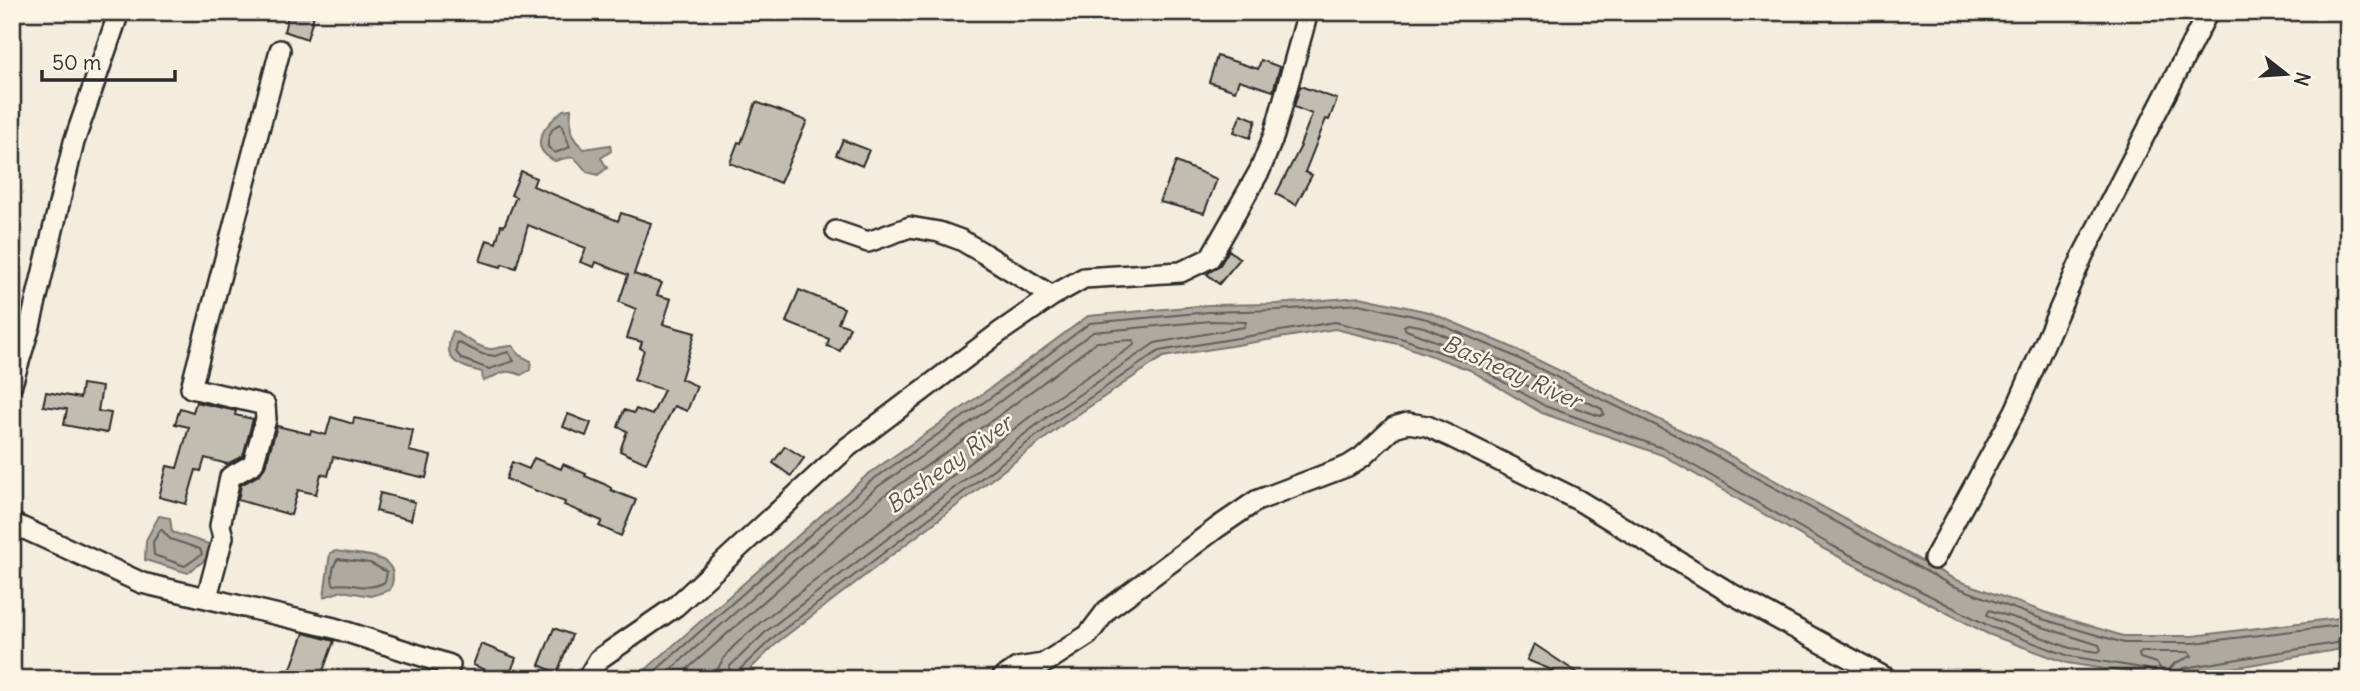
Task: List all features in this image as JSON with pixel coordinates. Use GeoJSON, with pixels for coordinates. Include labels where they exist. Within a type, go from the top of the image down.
{"type":"FeatureCollection","features":[{"type":"Feature","properties":{"kind":"street"},"geometry":{"type":"LineString","coordinates":[[12,384],[30,326],[74,142],[119,12]]}},
{"type":"Feature","properties":{"kind":"street"},"geometry":{"type":"LineString","coordinates":[[587,679],[599,659],[676,606],[848,447],[1052,296],[1084,278],[1181,272],[1210,258],[1265,158],[1290,82],[1308,12]]}},
{"type":"Feature","properties":{"kind":"street"},"geometry":{"type":"LineString","coordinates":[[1934,559],[2015,411],[2084,253],[2208,12]]}},
{"type":"Feature","properties":{"kind":"street"},"geometry":{"type":"LineString","coordinates":[[207,597],[222,537],[220,526],[230,477],[253,464],[266,419],[265,405],[191,388],[280,50]]}},
{"type":"Feature","properties":{"kind":"street"},"geometry":{"type":"LineString","coordinates":[[836,231],[868,242],[911,227],[939,232],[984,253],[1052,296]]}},
{"type":"Feature","properties":{"kind":"street"},"geometry":{"type":"LineString","coordinates":[[1001,679],[1017,668],[1043,664],[1088,635],[1107,610],[1256,501],[1348,467],[1394,427],[1409,423],[1427,426],[1449,436],[1578,500],[1732,594],[1888,679]]}},
{"type":"Feature","properties":{"kind":"street"},"geometry":{"type":"LineString","coordinates":[[12,523],[142,583],[334,628],[450,665],[445,679]]}},
{"type":"Feature","properties":{"kind":"water"},"geometry":{"type":"Polygon","coordinates":[[[571,109],[571,132],[584,149],[610,145],[611,151],[601,158],[607,168],[598,175],[587,172],[574,158],[555,161],[541,149],[541,136],[550,122],[563,110],[571,109]]]}},
{"type":"Feature","properties":{"kind":"water","name":"Basheay River"},"geometry":{"type":"Polygon","coordinates":[[[1360,297],[1429,312],[1507,345],[1703,441],[1954,579],[2044,612],[2123,636],[2193,636],[2348,617],[2348,648],[2168,679],[2067,663],[1988,634],[1824,549],[1662,455],[1542,413],[1470,370],[1402,345],[1335,329],[1163,357],[1064,424],[779,641],[740,679],[635,679],[867,475],[1088,316],[1209,305],[1277,304],[1360,297]]]}},
{"type":"Feature","properties":{"kind":"water"},"geometry":{"type":"Polygon","coordinates":[[[453,331],[485,348],[513,346],[519,355],[531,361],[530,370],[521,375],[504,372],[483,381],[482,372],[458,364],[450,355],[453,331]]]}},
{"type":"Feature","properties":{"kind":"water"},"geometry":{"type":"Polygon","coordinates":[[[159,516],[170,518],[172,532],[215,546],[210,556],[188,573],[145,560],[146,540],[159,516]]]}},
{"type":"Feature","properties":{"kind":"water"},"geometry":{"type":"Polygon","coordinates":[[[336,551],[378,558],[386,562],[393,578],[390,590],[371,596],[342,591],[324,597],[330,553],[336,551]]]}},
{"type":"Feature","properties":{"kind":"building"},"geometry":{"type":"Polygon","coordinates":[[[289,12],[315,12],[307,39],[284,31],[289,12]]]}},
{"type":"Feature","properties":{"kind":"building"},"geometry":{"type":"Polygon","coordinates":[[[1217,56],[1258,69],[1261,60],[1280,67],[1273,91],[1239,80],[1235,91],[1209,82],[1217,56]]]}},
{"type":"Feature","properties":{"kind":"building"},"geometry":{"type":"Polygon","coordinates":[[[1300,86],[1337,99],[1305,172],[1312,175],[1296,205],[1276,194],[1301,146],[1312,114],[1294,107],[1300,86]]]}},
{"type":"Feature","properties":{"kind":"building"},"geometry":{"type":"Polygon","coordinates":[[[756,102],[807,121],[780,183],[730,163],[738,142],[741,143],[756,102]]]}},
{"type":"Feature","properties":{"kind":"building"},"geometry":{"type":"Polygon","coordinates":[[[1241,114],[1256,120],[1250,138],[1234,132],[1241,114]]]}},
{"type":"Feature","properties":{"kind":"building"},"geometry":{"type":"Polygon","coordinates":[[[843,140],[869,150],[862,166],[836,155],[843,140]]]}},
{"type":"Feature","properties":{"kind":"building"},"geometry":{"type":"Polygon","coordinates":[[[1176,162],[1217,179],[1204,213],[1160,202],[1176,162]]]}},
{"type":"Feature","properties":{"kind":"building"},"geometry":{"type":"Polygon","coordinates":[[[521,171],[536,178],[533,186],[618,221],[621,213],[651,223],[634,274],[662,283],[657,295],[671,299],[663,324],[695,333],[681,379],[697,386],[687,411],[674,406],[646,463],[620,451],[627,431],[618,427],[624,410],[634,413],[636,409],[652,415],[664,390],[634,380],[644,350],[640,348],[642,342],[627,338],[636,309],[619,302],[628,275],[596,262],[594,267],[580,262],[586,248],[528,225],[516,268],[480,261],[487,240],[496,243],[501,225],[504,226],[516,197],[511,195],[521,171]]]}},
{"type":"Feature","properties":{"kind":"building"},"geometry":{"type":"Polygon","coordinates":[[[1229,250],[1240,259],[1219,284],[1207,274],[1220,265],[1229,250]]]}},
{"type":"Feature","properties":{"kind":"building"},"geometry":{"type":"Polygon","coordinates":[[[799,290],[844,308],[838,323],[850,327],[840,351],[827,346],[829,339],[786,322],[799,290]]]}},
{"type":"Feature","properties":{"kind":"building"},"geometry":{"type":"Polygon","coordinates":[[[82,384],[102,387],[98,411],[111,413],[107,433],[64,425],[67,409],[43,406],[46,392],[80,398],[82,384]]]}},
{"type":"Feature","properties":{"kind":"building"},"geometry":{"type":"Polygon","coordinates":[[[196,402],[236,411],[235,415],[253,419],[243,456],[227,464],[205,458],[201,471],[196,470],[186,504],[159,497],[167,466],[177,468],[189,427],[175,424],[180,408],[193,412],[196,402]]]}},
{"type":"Feature","properties":{"kind":"building"},"geometry":{"type":"Polygon","coordinates":[[[568,414],[591,423],[586,436],[563,427],[568,414]]]}},
{"type":"Feature","properties":{"kind":"building"},"geometry":{"type":"Polygon","coordinates":[[[331,417],[353,424],[354,418],[413,430],[409,451],[431,456],[426,478],[333,457],[328,476],[321,474],[316,494],[298,490],[291,515],[238,500],[241,485],[259,475],[265,467],[277,426],[326,435],[331,417]]]}},
{"type":"Feature","properties":{"kind":"building"},"geometry":{"type":"Polygon","coordinates":[[[785,446],[804,458],[791,476],[773,463],[785,446]]]}},
{"type":"Feature","properties":{"kind":"building"},"geometry":{"type":"Polygon","coordinates":[[[534,458],[561,469],[563,464],[636,500],[621,536],[599,526],[602,521],[564,505],[565,502],[506,479],[512,462],[529,469],[534,458]]]}},
{"type":"Feature","properties":{"kind":"building"},"geometry":{"type":"Polygon","coordinates":[[[380,493],[415,502],[411,520],[376,511],[380,493]]]}},
{"type":"Feature","properties":{"kind":"building"},"geometry":{"type":"Polygon","coordinates":[[[554,628],[572,635],[557,673],[539,665],[554,628]]]}},
{"type":"Feature","properties":{"kind":"building"},"geometry":{"type":"Polygon","coordinates":[[[304,633],[334,641],[320,679],[287,679],[304,633]]]}},
{"type":"Feature","properties":{"kind":"building"},"geometry":{"type":"Polygon","coordinates":[[[481,644],[516,658],[508,679],[473,665],[481,644]]]}},
{"type":"Feature","properties":{"kind":"building"},"geometry":{"type":"Polygon","coordinates":[[[1534,644],[1587,679],[1546,679],[1552,670],[1527,660],[1534,644]]]}}]}
